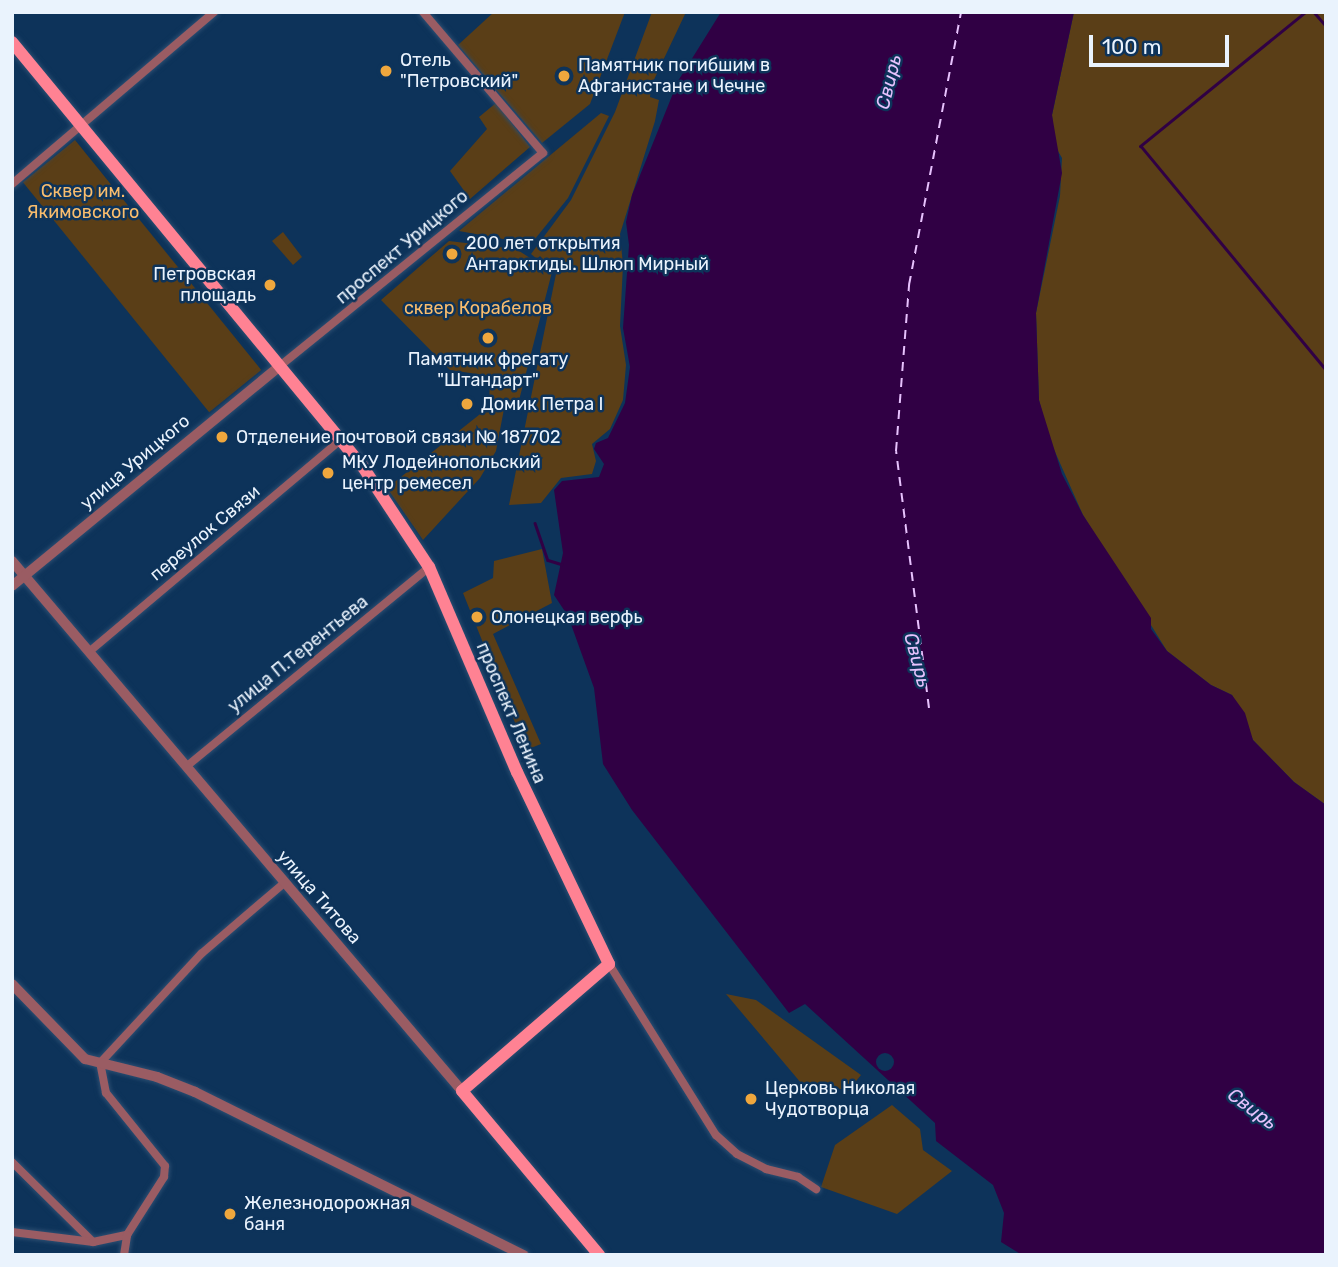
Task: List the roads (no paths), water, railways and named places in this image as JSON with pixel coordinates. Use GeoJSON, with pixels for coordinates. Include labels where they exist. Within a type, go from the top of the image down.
{"type":"FeatureCollection","features":[{"type":"Feature","properties":{"kind":"main road","name":"проспект Ленина"},"geometry":{"type":"LineString","coordinates":[[12,42],[380,488],[429,567],[517,772],[609,964]]}},
{"type":"Feature","properties":{"kind":"main road"},"geometry":{"type":"LineString","coordinates":[[462,1091],[609,964]]}},
{"type":"Feature","properties":{"kind":"main road","name":"улица Титова"},"geometry":{"type":"LineString","coordinates":[[462,1091],[599,1255]]}},
{"type":"Feature","properties":{"kind":"street"},"geometry":{"type":"LineString","coordinates":[[12,184],[214,12]]}},
{"type":"Feature","properties":{"kind":"street","name":"проспект Урицкого"},"geometry":{"type":"LineString","coordinates":[[281,365],[543,153],[423,12]]}},
{"type":"Feature","properties":{"kind":"street","name":"улица Урицкого"},"geometry":{"type":"LineString","coordinates":[[12,586],[281,365]]}},
{"type":"Feature","properties":{"kind":"street","name":"переулок Связи"},"geometry":{"type":"LineString","coordinates":[[90,651],[341,440]]}},
{"type":"Feature","properties":{"kind":"street","name":"улица Титова"},"geometry":{"type":"LineString","coordinates":[[12,561],[462,1091]]}},
{"type":"Feature","properties":{"kind":"street","name":"улица П.Терентьева"},"geometry":{"type":"LineString","coordinates":[[187,766],[429,567]]}},
{"type":"Feature","properties":{"kind":"street"},"geometry":{"type":"LineString","coordinates":[[100,1063],[201,954],[284,883]]}},
{"type":"Feature","properties":{"kind":"street","name":"проспект Ленина"},"geometry":{"type":"LineString","coordinates":[[609,964],[716,1135],[737,1154],[766,1169],[798,1177],[816,1189]]}},
{"type":"Feature","properties":{"kind":"street"},"geometry":{"type":"LineString","coordinates":[[12,984],[71,1049],[100,1063],[157,1077],[289,1136],[524,1255]]}},
{"type":"Feature","properties":{"kind":"street"},"geometry":{"type":"LineString","coordinates":[[100,1063],[106,1093],[165,1166],[164,1177],[127,1235],[124,1255]]}},
{"type":"Feature","properties":{"kind":"street"},"geometry":{"type":"LineString","coordinates":[[12,1162],[93,1242]]}},
{"type":"Feature","properties":{"kind":"street"},"geometry":{"type":"LineString","coordinates":[[12,1232],[93,1242],[127,1235]]}},
{"type":"Feature","properties":{"kind":"water","name":"Свирь"},"geometry":{"type":"Polygon","coordinates":[[[721,12],[1074,12],[1052,115],[1062,173],[1036,313],[1039,400],[1062,474],[1083,515],[1151,618],[1151,629],[1167,651],[1211,685],[1232,695],[1245,713],[1253,740],[1294,782],[1326,805],[1326,1255],[1022,1255],[1001,1242],[1004,1213],[993,1185],[936,1141],[935,1123],[805,1004],[789,1013],[632,810],[603,764],[594,688],[568,616],[554,595],[563,553],[554,490],[562,481],[599,477],[604,464],[594,449],[596,443],[608,438],[625,403],[630,367],[623,328],[629,245],[626,222],[632,195],[678,81],[721,12]]]}},
{"type":"Feature","properties":{"kind":"waterway"},"geometry":{"type":"LineString","coordinates":[[1306,12],[1141,146],[1326,370]]}},
{"type":"Feature","properties":{"kind":"waterway"},"geometry":{"type":"LineString","coordinates":[[1314,12],[1326,26]]}},
{"type":"Feature","properties":{"kind":"waterway"},"geometry":{"type":"LineString","coordinates":[[535,523],[548,560],[561,564]]}},
{"type":"Feature","properties":{"kind":"place","name":"Отель \"Петровский\""},"geometry":{"type":"Point","coordinates":[386,71]}},
{"type":"Feature","properties":{"kind":"place","name":"Памятник погибшим в Афганистане и Чечне"},"geometry":{"type":"Point","coordinates":[564,76]}},
{"type":"Feature","properties":{"kind":"place","name":"200 лет открытия Антарктиды. Шлюп Мирный"},"geometry":{"type":"Point","coordinates":[452,254]}},
{"type":"Feature","properties":{"kind":"place","name":"Петровская площадь"},"geometry":{"type":"Point","coordinates":[270,285]}},
{"type":"Feature","properties":{"kind":"place","name":"Памятник фрегату \"Штандарт\""},"geometry":{"type":"Point","coordinates":[488,338]}},
{"type":"Feature","properties":{"kind":"place","name":"Домик Петра I"},"geometry":{"type":"Point","coordinates":[467,404]}},
{"type":"Feature","properties":{"kind":"place","name":"Отделение почтовой связи № 187702"},"geometry":{"type":"Point","coordinates":[222,437]}},
{"type":"Feature","properties":{"kind":"place","name":"МКУ Лодейнопольский центр ремесел"},"geometry":{"type":"Point","coordinates":[328,473]}},
{"type":"Feature","properties":{"kind":"place","name":"Олонецкая верфь"},"geometry":{"type":"Point","coordinates":[477,617]}},
{"type":"Feature","properties":{"kind":"place","name":"Церковь Николая Чудотворца"},"geometry":{"type":"Point","coordinates":[751,1099]}},
{"type":"Feature","properties":{"kind":"place","name":"Железнодорожная баня"},"geometry":{"type":"Point","coordinates":[230,1214]}},
{"type":"Feature","properties":{"kind":"park label","name":"Сквер им. Якимовского"},"geometry":{"type":"Point","coordinates":[83,202]}},
{"type":"Feature","properties":{"kind":"park label","name":"сквер Корабелов"},"geometry":{"type":"Point","coordinates":[478,308]}}]}
